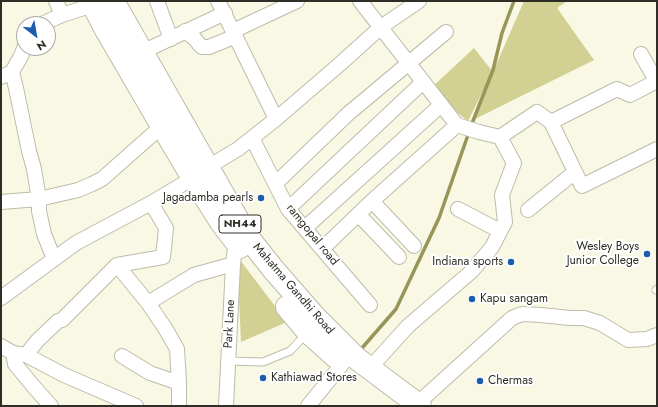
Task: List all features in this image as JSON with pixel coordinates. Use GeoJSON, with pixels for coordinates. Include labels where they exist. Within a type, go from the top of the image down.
{"type":"FeatureCollection","features":[{"type":"Feature","properties":{"kind":"highway","name":"Mahatma Gandhi Road"},"geometry":{"type":"LineString","coordinates":[[99,2],[142,52],[200,172],[221,222],[308,332],[395,406]]}},
{"type":"Feature","properties":{"kind":"highway","name":"Mahatma Gandhi Road"},"geometry":{"type":"LineString","coordinates":[[99,2],[162,126],[200,172],[273,269],[314,316],[356,358],[419,405]]}},
{"type":"Feature","properties":{"kind":"street"},"geometry":{"type":"LineString","coordinates":[[56,1],[62,15]]}},
{"type":"Feature","properties":{"kind":"street"},"geometry":{"type":"LineString","coordinates":[[157,1],[172,39]]}},
{"type":"Feature","properties":{"kind":"street"},"geometry":{"type":"LineString","coordinates":[[185,32],[202,46],[209,47],[297,1]]}},
{"type":"Feature","properties":{"kind":"street"},"geometry":{"type":"LineString","coordinates":[[360,1],[408,64],[459,125],[500,137],[537,112],[551,122],[582,186],[657,149]]}},
{"type":"Feature","properties":{"kind":"street"},"geometry":{"type":"LineString","coordinates":[[1,298],[76,243],[150,203],[238,149],[276,119],[380,28],[419,1]]}},
{"type":"Feature","properties":{"kind":"street"},"geometry":{"type":"LineString","coordinates":[[56,18],[99,2]]}},
{"type":"Feature","properties":{"kind":"street"},"geometry":{"type":"LineString","coordinates":[[142,52],[185,32],[222,7],[276,119]]}},
{"type":"Feature","properties":{"kind":"street"},"geometry":{"type":"LineString","coordinates":[[275,184],[349,113],[446,32]]}},
{"type":"Feature","properties":{"kind":"street"},"geometry":{"type":"LineString","coordinates":[[551,122],[617,88],[630,95],[657,82],[640,54]]}},
{"type":"Feature","properties":{"kind":"street"},"geometry":{"type":"LineString","coordinates":[[21,56],[6,74],[16,88],[39,199],[39,211],[44,234],[54,259]]}},
{"type":"Feature","properties":{"kind":"street"},"geometry":{"type":"LineString","coordinates":[[288,209],[423,82]]}},
{"type":"Feature","properties":{"kind":"street"},"geometry":{"type":"LineString","coordinates":[[305,228],[442,105]]}},
{"type":"Feature","properties":{"kind":"street"},"geometry":{"type":"LineString","coordinates":[[322,249],[372,201],[459,125]]}},
{"type":"Feature","properties":{"kind":"street"},"geometry":{"type":"LineString","coordinates":[[1,202],[39,199],[78,190],[92,184],[102,179],[162,126]]}},
{"type":"Feature","properties":{"kind":"street"},"geometry":{"type":"LineString","coordinates":[[370,368],[408,326],[472,271],[492,247],[505,222],[502,195],[514,163],[500,137]]}},
{"type":"Feature","properties":{"kind":"street","name":"ramgopal road"},"geometry":{"type":"LineString","coordinates":[[252,138],[288,209],[370,305]]}},
{"type":"Feature","properties":{"kind":"street"},"geometry":{"type":"LineString","coordinates":[[528,210],[575,172]]}},
{"type":"Feature","properties":{"kind":"street"},"geometry":{"type":"LineString","coordinates":[[372,201],[414,246]]}},
{"type":"Feature","properties":{"kind":"street"},"geometry":{"type":"LineString","coordinates":[[13,351],[37,341],[58,321],[62,320],[117,265],[163,257],[166,228],[150,203]]}},
{"type":"Feature","properties":{"kind":"street"},"geometry":{"type":"LineString","coordinates":[[458,209],[500,231]]}},
{"type":"Feature","properties":{"kind":"street"},"geometry":{"type":"LineString","coordinates":[[358,214],[399,257]]}},
{"type":"Feature","properties":{"kind":"street","name":"Park Lane"},"geometry":{"type":"LineString","coordinates":[[226,406],[233,264],[236,241]]}},
{"type":"Feature","properties":{"kind":"street"},"geometry":{"type":"LineString","coordinates":[[148,303],[194,275],[233,264]]}},
{"type":"Feature","properties":{"kind":"street"},"geometry":{"type":"LineString","coordinates":[[117,265],[148,303],[177,349],[179,406],[184,406]]}},
{"type":"Feature","properties":{"kind":"street"},"geometry":{"type":"LineString","coordinates":[[419,405],[512,318],[522,314],[584,318],[600,323],[628,340],[647,339],[657,335]]}},
{"type":"Feature","properties":{"kind":"street"},"geometry":{"type":"LineString","coordinates":[[13,351],[15,364],[51,406]]}},
{"type":"Feature","properties":{"kind":"street"},"geometry":{"type":"LineString","coordinates":[[13,351],[64,376],[136,406]]}},
{"type":"Feature","properties":{"kind":"street"},"geometry":{"type":"LineString","coordinates":[[122,356],[150,373],[179,383]]}},
{"type":"Feature","properties":{"kind":"street"},"geometry":{"type":"LineString","coordinates":[[308,406],[343,363]]}},
{"type":"Feature","properties":{"kind":"lane"},"geometry":{"type":"LineString","coordinates":[[228,360],[263,362],[290,352],[308,332]]}},
{"type":"Feature","properties":{"kind":"shaded area"},"geometry":{"type":"Polygon","coordinates":[[[524,1],[567,1],[557,8],[594,60],[475,119],[490,77],[468,121],[429,90],[474,48],[493,72],[524,1]]]}},
{"type":"Feature","properties":{"kind":"shaded area"},"geometry":{"type":"Polygon","coordinates":[[[237,256],[287,322],[241,342],[237,256]]]}},
{"type":"Feature","properties":{"kind":"waterway"},"geometry":{"type":"LineString","coordinates":[[471,126],[493,70],[502,33],[514,1]]}},
{"type":"Feature","properties":{"kind":"waterway"},"geometry":{"type":"LineString","coordinates":[[362,348],[396,309],[439,218],[469,132]]}},
{"type":"Feature","properties":{"kind":"place","name":"Jagadamba pearls"},"geometry":{"type":"Point","coordinates":[261,198]}},
{"type":"Feature","properties":{"kind":"place","name":"Wesley Boys Junior College"},"geometry":{"type":"Point","coordinates":[647,254]}},
{"type":"Feature","properties":{"kind":"place","name":"Indiana sports"},"geometry":{"type":"Point","coordinates":[511,262]}},
{"type":"Feature","properties":{"kind":"place","name":"Kapu sangam"},"geometry":{"type":"Point","coordinates":[472,299]}},
{"type":"Feature","properties":{"kind":"place","name":"Kathiawad Stores"},"geometry":{"type":"Point","coordinates":[263,378]}},
{"type":"Feature","properties":{"kind":"place","name":"Chermas"},"geometry":{"type":"Point","coordinates":[480,381]}}]}
